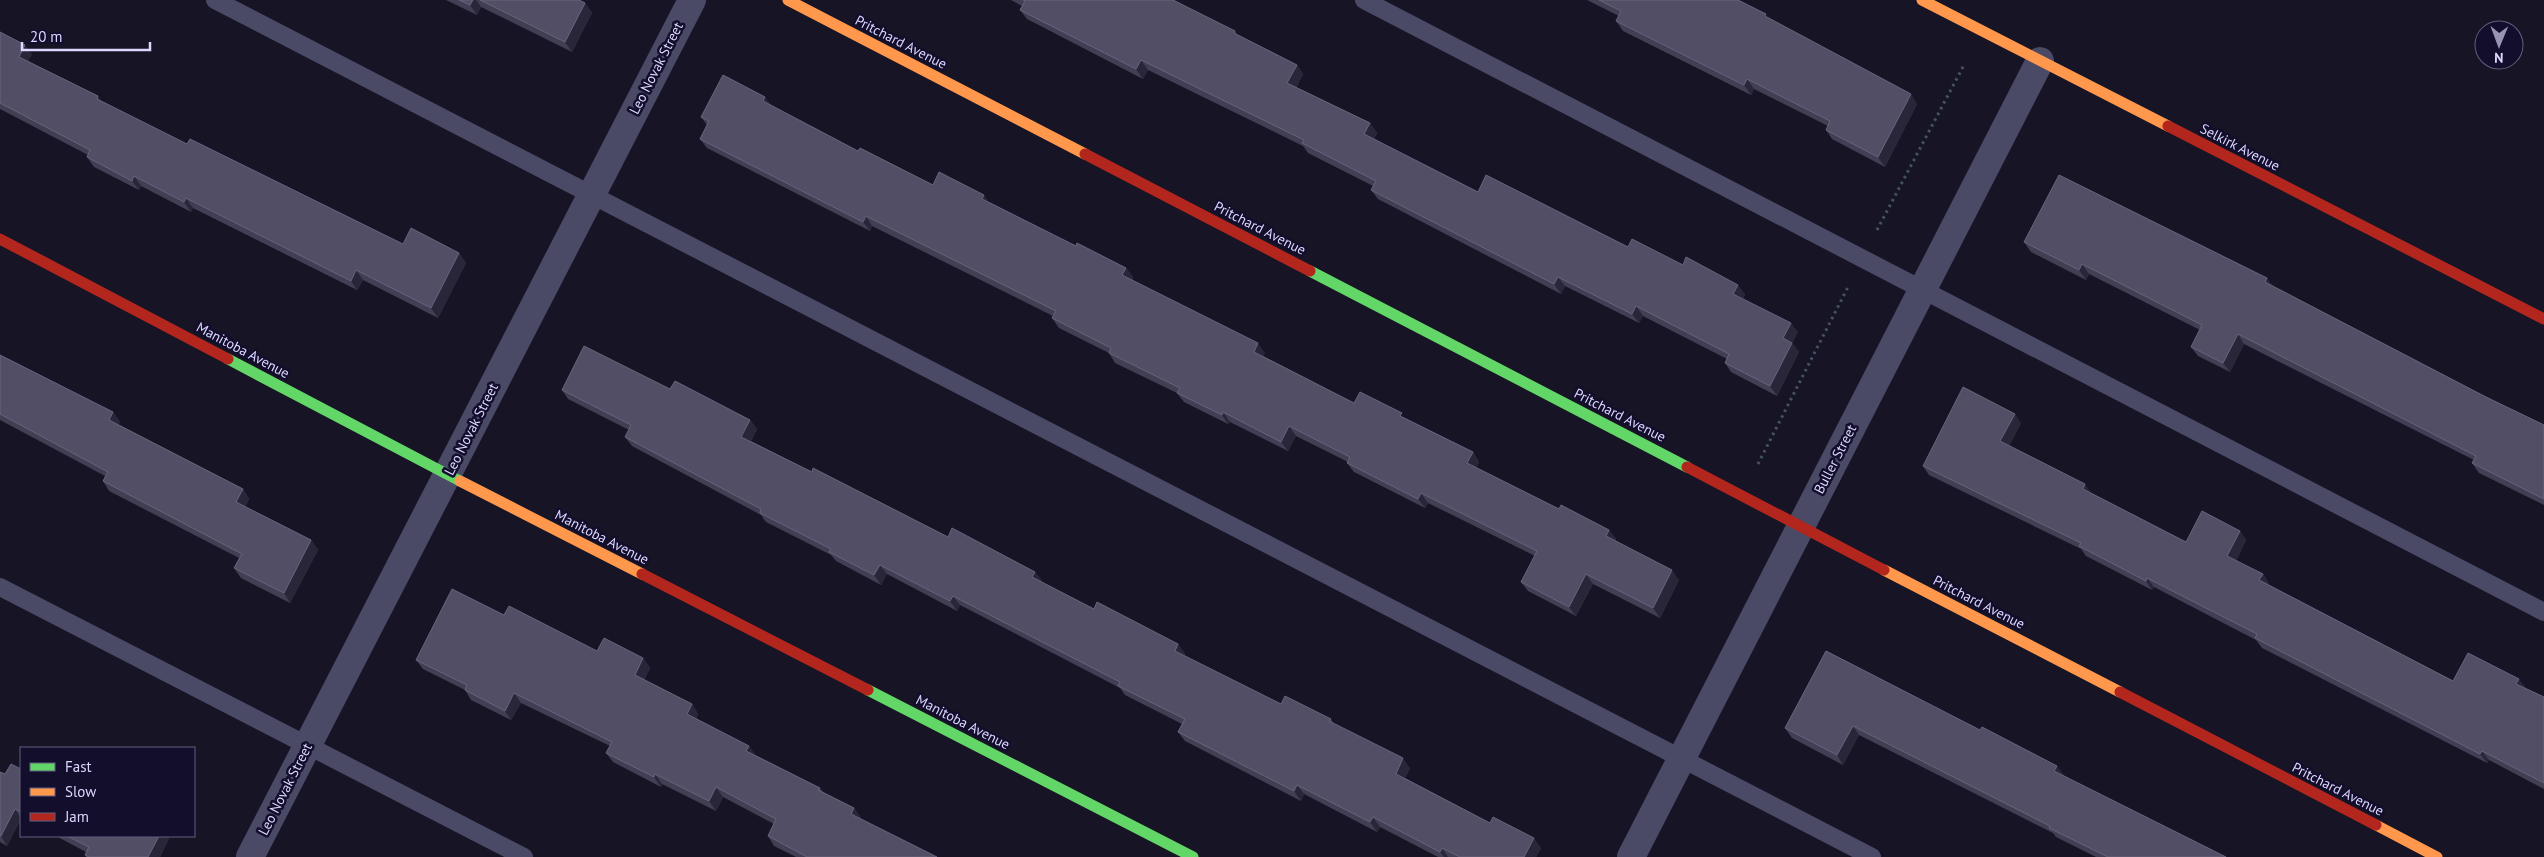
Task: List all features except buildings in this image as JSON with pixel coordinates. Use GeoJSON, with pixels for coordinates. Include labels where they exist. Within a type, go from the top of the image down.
{"type":"FeatureCollection","features":[{"type":"Feature","properties":{"kind":"street","name":"Leo Novak Street"},"geometry":{"type":"LineString","coordinates":[[250,857],[692,0]]}},
{"type":"Feature","properties":{"kind":"street","name":"Pritchard Avenue"},"geometry":{"type":"LineString","coordinates":[[788,0],[2437,857]]}},
{"type":"Feature","properties":{"kind":"street","name":"Selkirk Avenue"},"geometry":{"type":"LineString","coordinates":[[1922,0],[2544,319]]}},
{"type":"Feature","properties":{"kind":"street","name":"Buller Street"},"geometry":{"type":"LineString","coordinates":[[1631,857],[2040,61]]}},
{"type":"Feature","properties":{"kind":"street","name":"Manitoba Avenue"},"geometry":{"type":"LineString","coordinates":[[0,239],[448,475],[1193,857]]}},
{"type":"Feature","properties":{"kind":"lane"},"geometry":{"type":"LineString","coordinates":[[215,0],[1872,857]]}},
{"type":"Feature","properties":{"kind":"lane"},"geometry":{"type":"LineString","coordinates":[[1364,0],[2544,612]]}},
{"type":"Feature","properties":{"kind":"lane"},"geometry":{"type":"LineString","coordinates":[[0,587],[524,857]]}},
{"type":"Feature","properties":{"kind":"traffic: fast"},"geometry":{"type":"LineString","coordinates":[[1310,271],[1687,467]]}},
{"type":"Feature","properties":{"kind":"traffic: fast"},"geometry":{"type":"LineString","coordinates":[[228,359],[460,481]]}},
{"type":"Feature","properties":{"kind":"traffic: fast"},"geometry":{"type":"LineString","coordinates":[[868,690],[1193,857]]}},
{"type":"Feature","properties":{"kind":"traffic: slow"},"geometry":{"type":"LineString","coordinates":[[788,0],[1085,154]]}},
{"type":"Feature","properties":{"kind":"traffic: slow"},"geometry":{"type":"LineString","coordinates":[[1922,0],[2168,126]]}},
{"type":"Feature","properties":{"kind":"traffic: slow"},"geometry":{"type":"LineString","coordinates":[[460,481],[642,574]]}},
{"type":"Feature","properties":{"kind":"traffic: slow"},"geometry":{"type":"LineString","coordinates":[[1884,570],[2120,692]]}},
{"type":"Feature","properties":{"kind":"traffic: slow"},"geometry":{"type":"LineString","coordinates":[[2376,825],[2437,857]]}},
{"type":"Feature","properties":{"kind":"traffic: jam"},"geometry":{"type":"LineString","coordinates":[[2168,126],[2544,319]]}},
{"type":"Feature","properties":{"kind":"traffic: jam"},"geometry":{"type":"LineString","coordinates":[[1085,154],[1310,271]]}},
{"type":"Feature","properties":{"kind":"traffic: jam"},"geometry":{"type":"LineString","coordinates":[[0,239],[228,359]]}},
{"type":"Feature","properties":{"kind":"traffic: jam"},"geometry":{"type":"LineString","coordinates":[[1687,467],[1884,570]]}},
{"type":"Feature","properties":{"kind":"traffic: jam"},"geometry":{"type":"LineString","coordinates":[[642,574],[868,690]]}},
{"type":"Feature","properties":{"kind":"traffic: jam"},"geometry":{"type":"LineString","coordinates":[[2120,692],[2376,825]]}}]}
